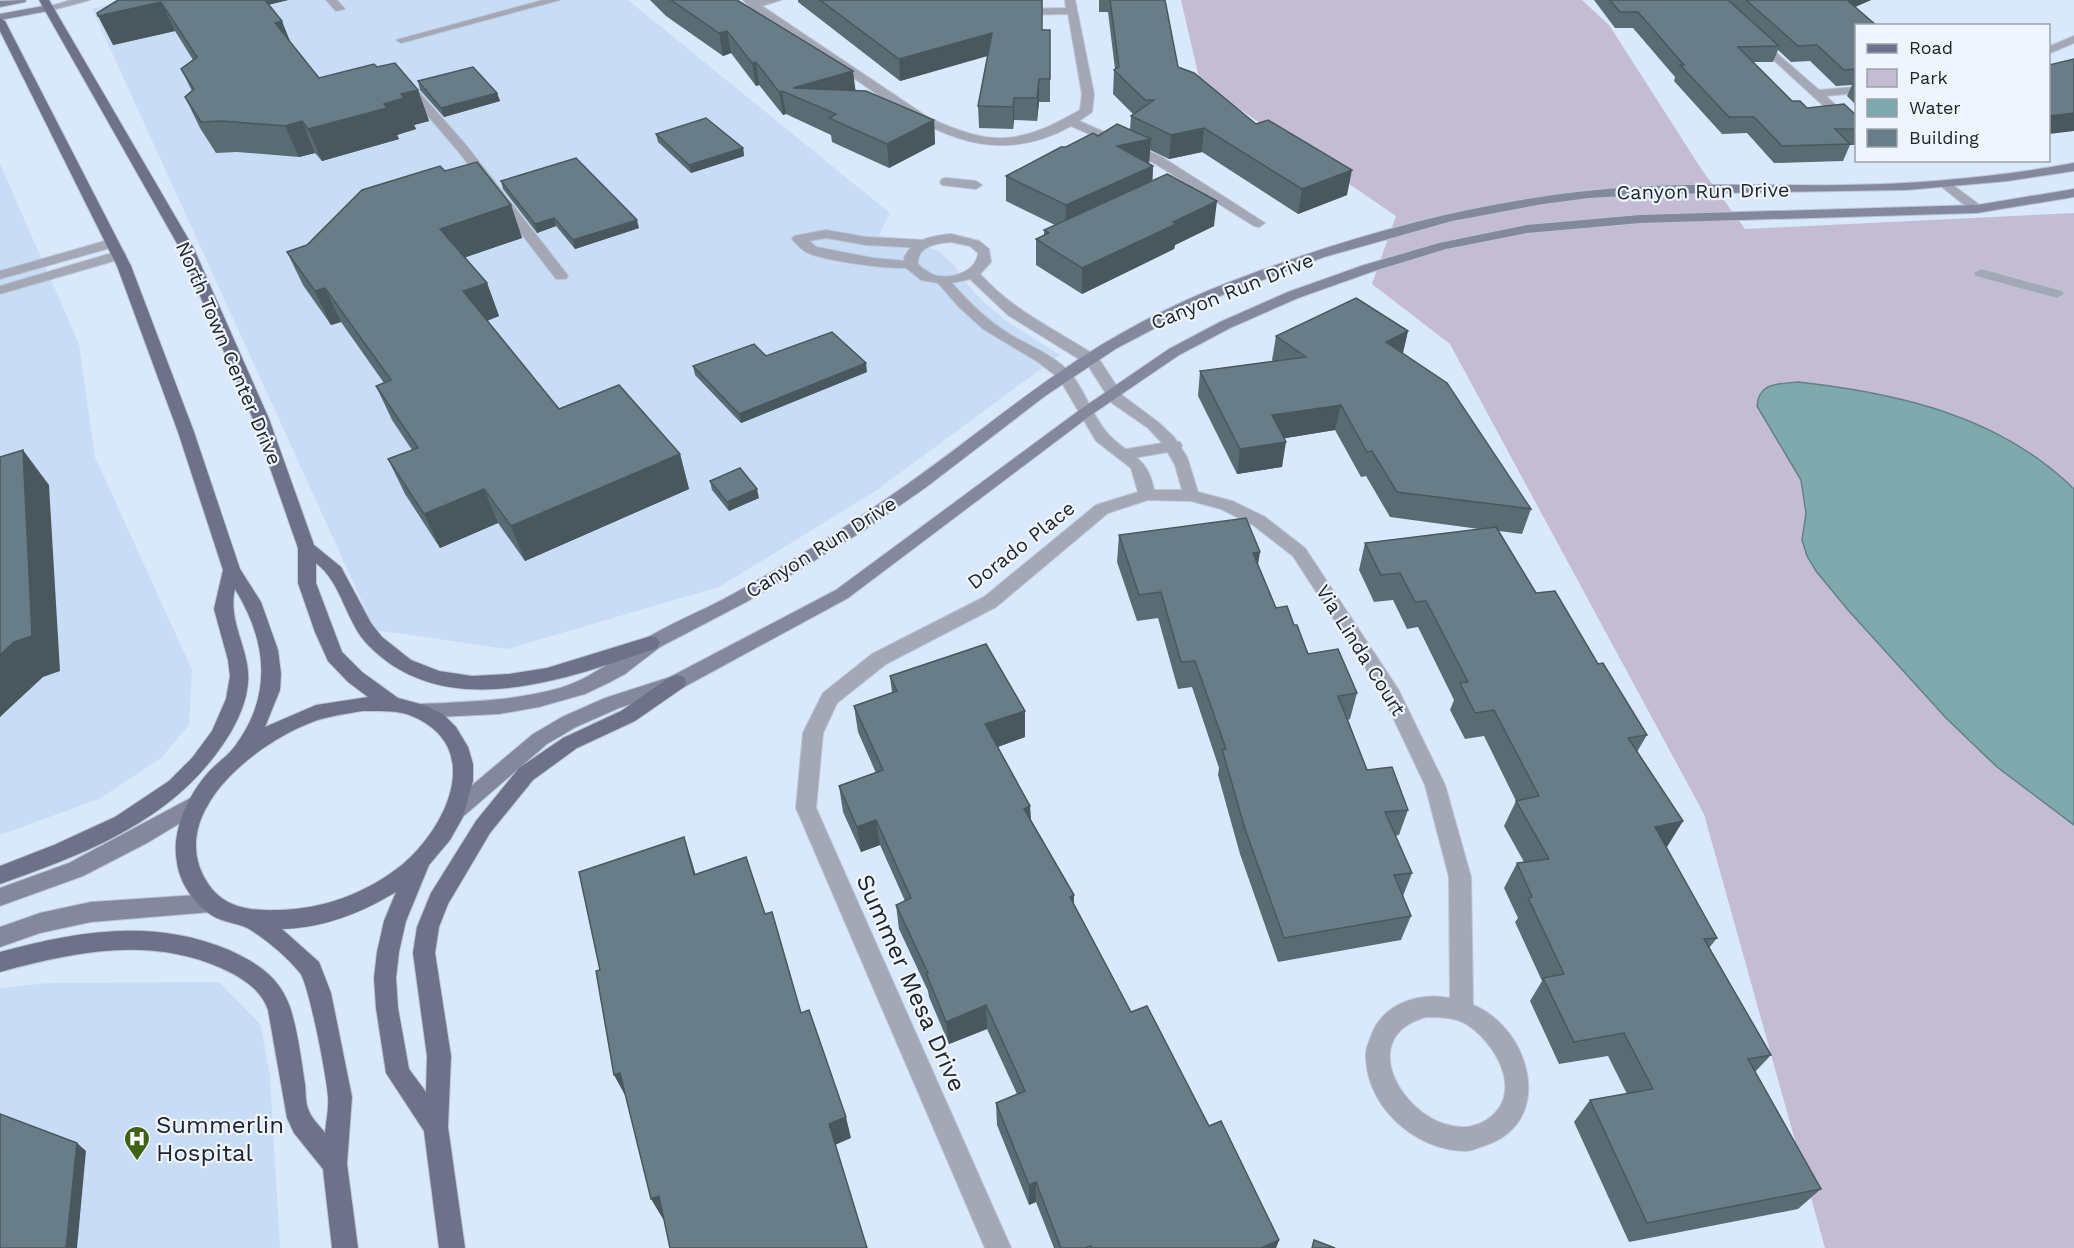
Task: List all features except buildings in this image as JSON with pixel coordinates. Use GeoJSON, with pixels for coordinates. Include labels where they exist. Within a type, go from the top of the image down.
{"type":"FeatureCollection","features":[{"type":"Feature","properties":{"kind":"main road","name":"North Town Center Drive"},"geometry":{"type":"LineString","coordinates":[[46,4],[186,247],[261,419],[307,548],[307,583],[335,656],[355,677],[392,704]]}},
{"type":"Feature","properties":{"kind":"main road"},"geometry":{"type":"LineString","coordinates":[[0,19],[116,249],[186,432],[232,570],[252,602],[269,650],[271,690],[265,708],[242,752]]}},
{"type":"Feature","properties":{"kind":"main road"},"geometry":{"type":"LineString","coordinates":[[307,548],[337,573],[374,640],[387,653],[400,663],[441,678],[468,682],[542,678],[651,643]]}},
{"type":"Feature","properties":{"kind":"main road"},"geometry":{"type":"LineString","coordinates":[[0,875],[116,828],[145,810],[195,768],[213,745],[228,720],[240,676],[233,642],[223,612],[232,570]]}},
{"type":"Feature","properties":{"kind":"main road"},"geometry":{"type":"LineString","coordinates":[[452,1248],[436,1127],[440,1056],[424,953],[428,927],[439,900],[483,827],[526,774],[546,757],[628,716],[676,682]]}},
{"type":"Feature","properties":{"kind":"main road"},"geometry":{"type":"LineString","coordinates":[[363,704],[392,704],[418,711],[440,722],[455,738],[463,759],[464,783],[458,809],[442,835],[421,860],[393,883],[359,902],[323,915],[288,920],[254,920],[226,911],[211,903],[190,876],[185,853],[188,827],[200,801],[218,775],[242,752],[270,733],[300,718],[332,708],[363,704]]}},
{"type":"Feature","properties":{"kind":"main road"},"geometry":{"type":"LineString","coordinates":[[421,860],[395,921],[385,978],[387,1008],[398,1073],[436,1127]]}},
{"type":"Feature","properties":{"kind":"main road"},"geometry":{"type":"LineString","coordinates":[[254,920],[292,950],[311,969],[320,993],[340,1097],[335,1164],[345,1248]]}},
{"type":"Feature","properties":{"kind":"main road"},"geometry":{"type":"LineString","coordinates":[[0,962],[55,946],[94,940],[161,940],[193,946],[222,956],[252,972],[275,999],[289,1054],[297,1114],[335,1164]]}},
{"type":"Feature","properties":{"kind":"street"},"geometry":{"type":"LineString","coordinates":[[0,4],[21,0]]}},
{"type":"Feature","properties":{"kind":"street"},"geometry":{"type":"LineString","coordinates":[[0,19],[46,4],[85,0]]}},
{"type":"Feature","properties":{"kind":"street"},"geometry":{"type":"LineString","coordinates":[[331,0],[340,9]]}},
{"type":"Feature","properties":{"kind":"street"},"geometry":{"type":"LineString","coordinates":[[401,40],[555,0]]}},
{"type":"Feature","properties":{"kind":"street"},"geometry":{"type":"LineString","coordinates":[[751,3],[776,0]]}},
{"type":"Feature","properties":{"kind":"street"},"geometry":{"type":"LineString","coordinates":[[751,3],[835,59],[883,96],[956,136],[977,142],[1009,143],[1051,133],[1072,122],[1086,112],[1088,94],[1071,5],[1005,13]]}},
{"type":"Feature","properties":{"kind":"street"},"geometry":{"type":"LineString","coordinates":[[1748,31],[1855,128]]}},
{"type":"Feature","properties":{"kind":"street"},"geometry":{"type":"LineString","coordinates":[[2050,51],[2074,39]]}},
{"type":"Feature","properties":{"kind":"street"},"geometry":{"type":"LineString","coordinates":[[402,79],[462,148],[561,276]]}},
{"type":"Feature","properties":{"kind":"street"},"geometry":{"type":"LineString","coordinates":[[1817,94],[1855,90]]}},
{"type":"Feature","properties":{"kind":"street"},"geometry":{"type":"LineString","coordinates":[[1072,122],[1158,160],[1186,183],[1259,223]]}},
{"type":"Feature","properties":{"kind":"street","name":"Canyon Run Drive"},"geometry":{"type":"LineString","coordinates":[[418,711],[494,707],[576,689],[616,670],[651,643],[744,596],[830,545],[898,499],[1065,375],[1150,322],[1274,269],[1383,235],[1480,210],[1576,196],[1633,191],[1873,188],[1946,184],[2038,174],[2074,167]]}},
{"type":"Feature","properties":{"kind":"street"},"geometry":{"type":"LineString","coordinates":[[946,182],[976,185]]}},
{"type":"Feature","properties":{"kind":"street"},"geometry":{"type":"LineString","coordinates":[[1946,184],[1977,209]]}},
{"type":"Feature","properties":{"kind":"street","name":"Canyon Run Drive"},"geometry":{"type":"LineString","coordinates":[[458,809],[518,756],[560,728],[612,703],[676,682],[842,594],[1086,412],[1174,352],[1225,325],[1293,295],[1369,268],[1444,246],[1527,229],[1640,219],[1977,209],[2074,193]]}},
{"type":"Feature","properties":{"kind":"street"},"geometry":{"type":"LineString","coordinates":[[826,234],[866,241],[923,244],[951,238],[973,243],[986,254],[986,262],[973,274],[942,280],[922,275],[911,265],[873,262],[812,250],[799,239],[826,234]]}},
{"type":"Feature","properties":{"kind":"street"},"geometry":{"type":"LineString","coordinates":[[911,265],[912,254],[923,244]]}},
{"type":"Feature","properties":{"kind":"street"},"geometry":{"type":"LineString","coordinates":[[0,275],[116,249]]}},
{"type":"Feature","properties":{"kind":"street"},"geometry":{"type":"LineString","coordinates":[[0,290],[116,249]]}},
{"type":"Feature","properties":{"kind":"street"},"geometry":{"type":"LineString","coordinates":[[1981,273],[2057,294]]}},
{"type":"Feature","properties":{"kind":"street"},"geometry":{"type":"LineString","coordinates":[[973,274],[992,297],[1009,310],[1091,358],[1112,394],[1128,409],[1152,425],[1174,446],[1184,462],[1191,496]]}},
{"type":"Feature","properties":{"kind":"street"},"geometry":{"type":"LineString","coordinates":[[942,280],[981,321],[1044,359],[1065,375],[1104,440],[1127,454],[1139,465],[1145,478],[1147,495]]}},
{"type":"Feature","properties":{"kind":"street"},"geometry":{"type":"LineString","coordinates":[[1127,454],[1174,446]]}},
{"type":"Feature","properties":{"kind":"street","name":"Dorado Place"},"geometry":{"type":"LineString","coordinates":[[813,733],[830,698],[879,659],[990,602],[1102,509],[1147,495],[1191,496]]}},
{"type":"Feature","properties":{"kind":"street","name":"Via Linda Court"},"geometry":{"type":"LineString","coordinates":[[1191,496],[1226,505],[1259,521],[1299,552],[1389,689],[1435,785],[1460,877],[1462,1011]]}},
{"type":"Feature","properties":{"kind":"street","name":"Summer Mesa Drive"},"geometry":{"type":"LineString","coordinates":[[813,733],[806,808],[998,1248]]}},
{"type":"Feature","properties":{"kind":"street"},"geometry":{"type":"LineString","coordinates":[[0,897],[76,870],[140,837],[200,801]]}},
{"type":"Feature","properties":{"kind":"street"},"geometry":{"type":"LineString","coordinates":[[0,937],[40,923],[91,912],[211,903]]}},
{"type":"Feature","properties":{"kind":"street"},"geometry":{"type":"LineString","coordinates":[[1426,1006],[1450,1007],[1462,1011],[1476,1018],[1496,1034],[1514,1064],[1518,1087],[1512,1111],[1498,1128],[1487,1134],[1459,1139],[1433,1134],[1416,1125],[1393,1104],[1381,1082],[1377,1061],[1380,1039],[1389,1023],[1406,1011],[1426,1006]]}},
{"type":"Feature","properties":{"kind":"shaded area"},"geometry":{"type":"Polygon","coordinates":[[[126,0],[628,0],[890,213],[879,235],[937,250],[951,262],[987,305],[1007,321],[1060,355],[874,492],[719,587],[507,649],[375,630],[92,9],[126,0]]]}},
{"type":"Feature","properties":{"kind":"shaded area"},"geometry":{"type":"Polygon","coordinates":[[[0,164],[79,344],[95,457],[192,670],[189,725],[161,758],[99,799],[0,835],[0,164]]]}},
{"type":"Feature","properties":{"kind":"shaded area","name":"Summerlin Hospital"},"geometry":{"type":"Polygon","coordinates":[[[219,982],[261,1025],[270,1076],[280,1248],[0,1248],[0,988],[49,983],[219,982]]]}},
{"type":"Feature","properties":{"kind":"green space"},"geometry":{"type":"Polygon","coordinates":[[[1181,0],[1582,0],[1609,25],[1702,170],[1745,229],[2074,213],[2074,1248],[1825,1248],[1704,814],[1450,344],[1372,284],[1396,216],[1200,82],[1181,0]]]}},
{"type":"Feature","properties":{"kind":"water"},"geometry":{"type":"Polygon","coordinates":[[[1798,382],[1873,393],[1946,412],[2014,443],[2045,464],[2074,489],[2074,825],[1997,767],[1946,718],[1848,610],[1816,571],[1807,556],[1802,540],[1806,513],[1801,480],[1757,406],[1761,392],[1766,388],[1777,384],[1798,382]]]}},
{"type":"Feature","properties":{"kind":"place","name":"Summerlin Hospital"},"geometry":{"type":"Point","coordinates":[137,1162]}}]}
